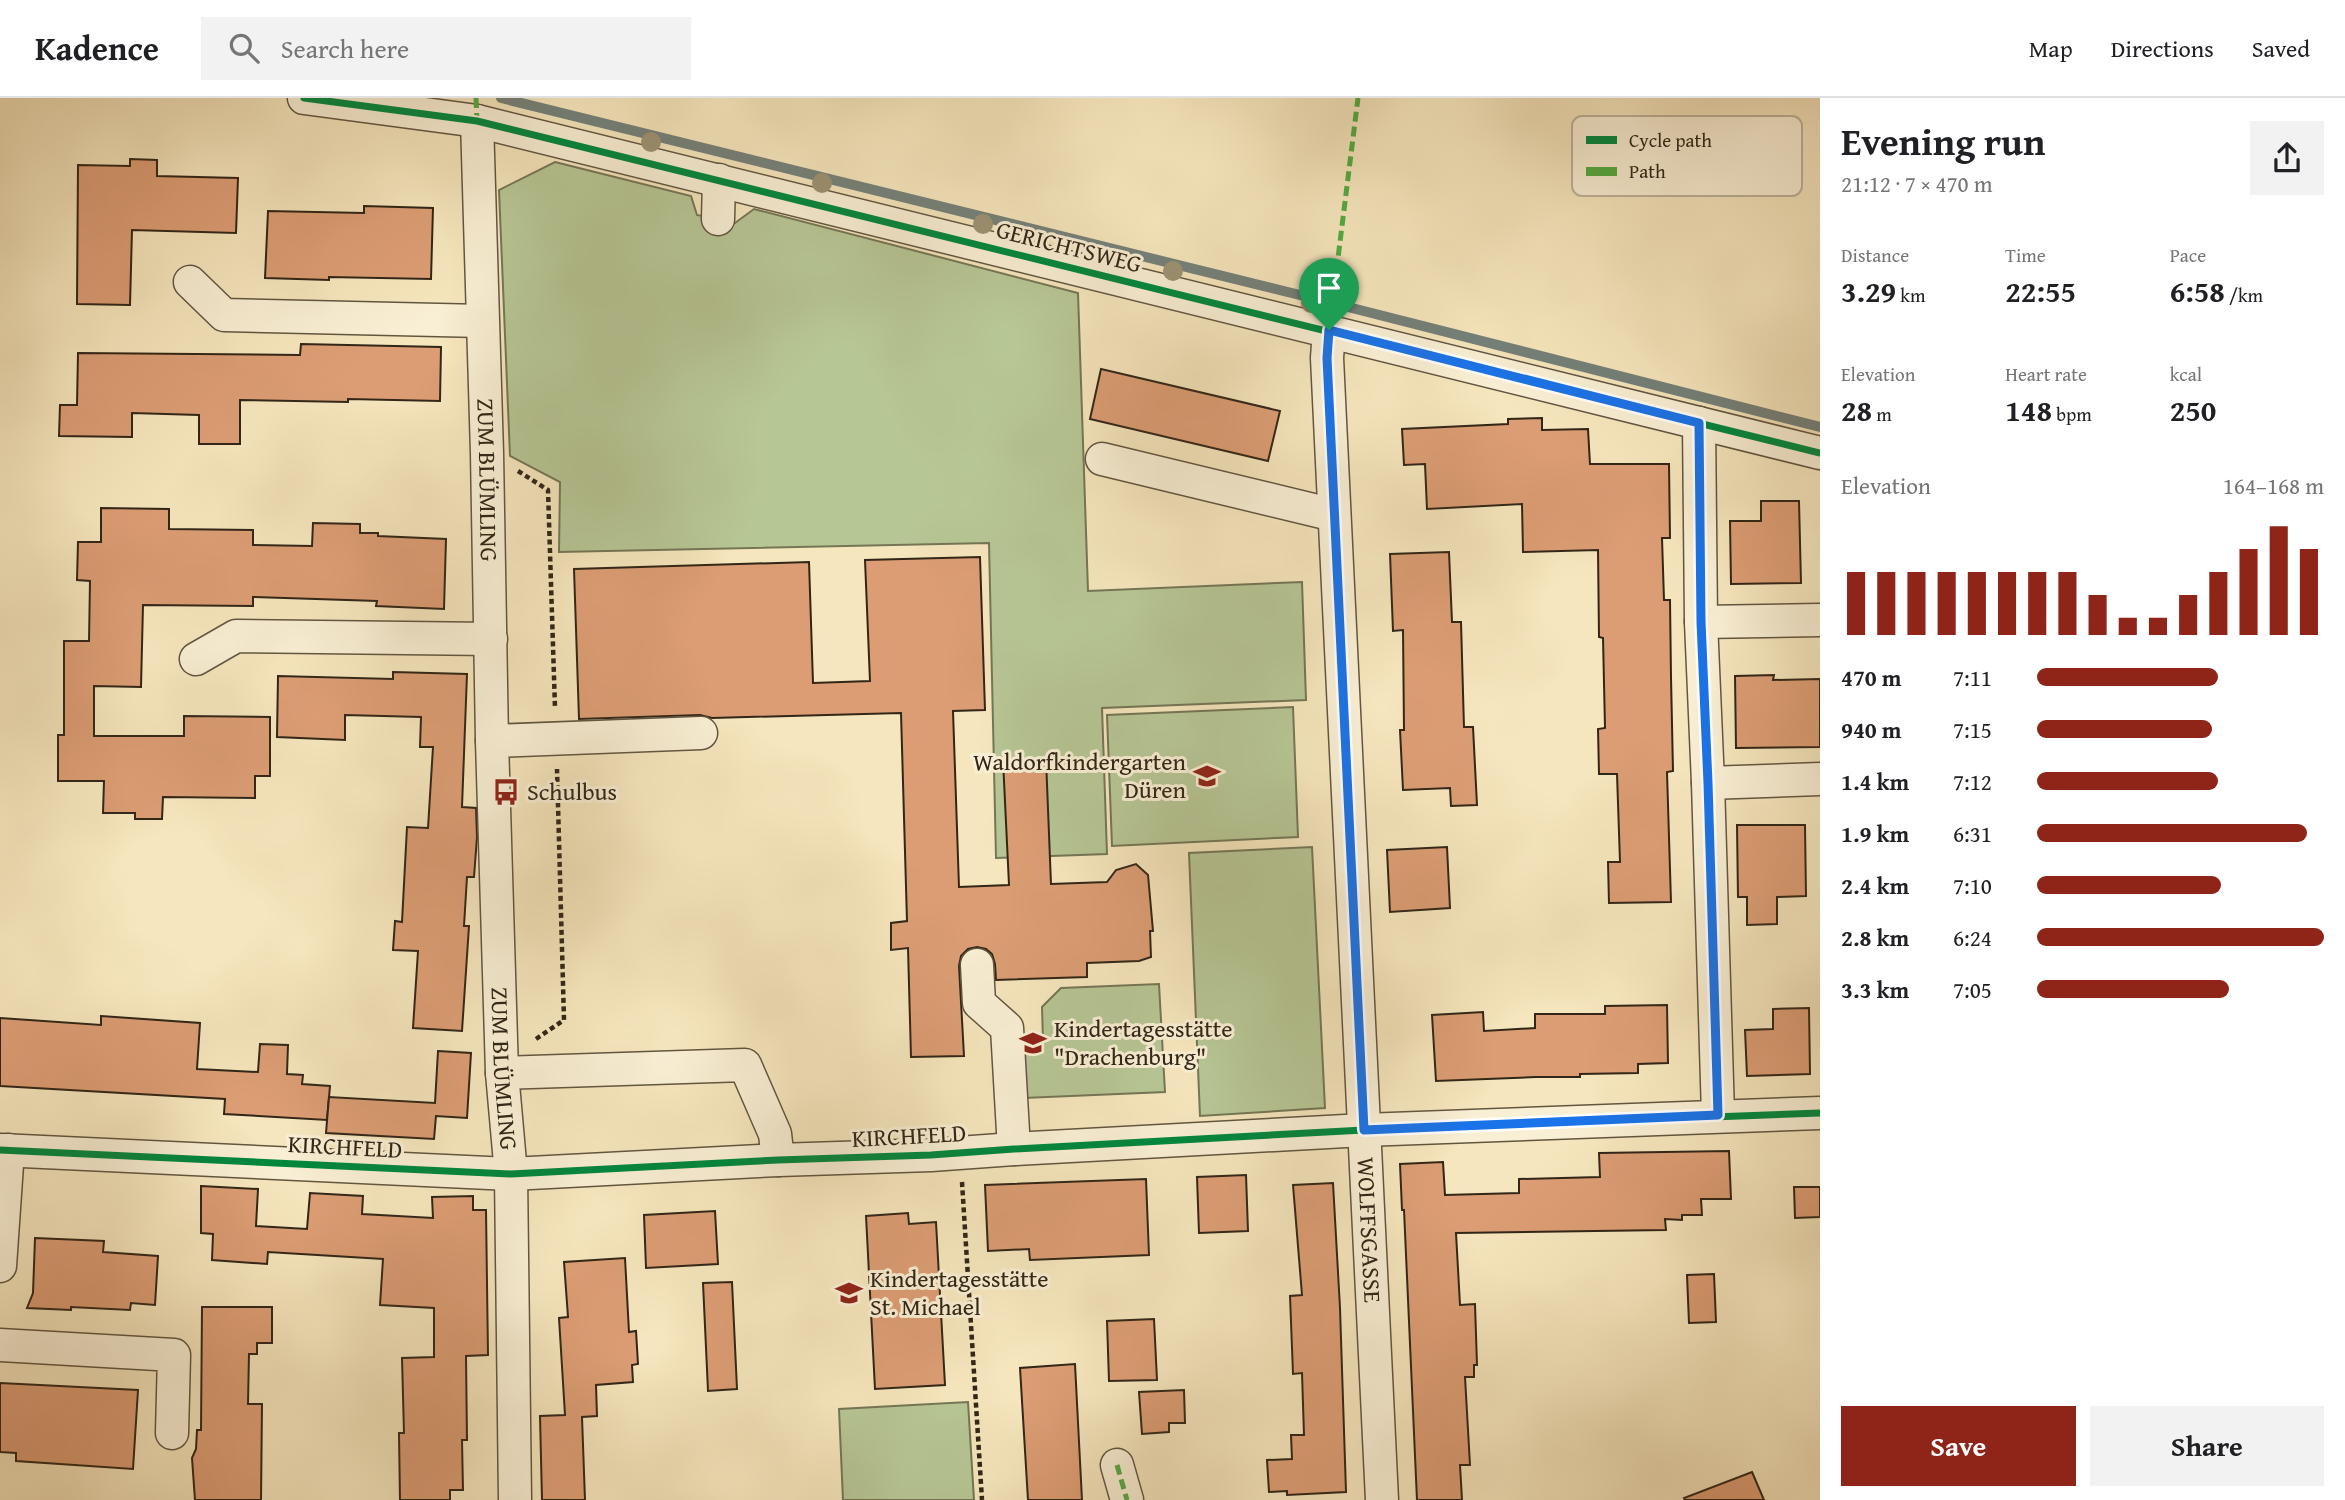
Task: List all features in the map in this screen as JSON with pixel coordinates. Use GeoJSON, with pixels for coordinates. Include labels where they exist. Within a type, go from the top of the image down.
{"type":"FeatureCollection","features":[{"type":"Feature","properties":{"kind":"street","name":"GERICHTSWEG"},"geometry":{"type":"LineString","coordinates":[[304,98],[477,121],[1820,453]]}},
{"type":"Feature","properties":{"kind":"street","name":"ZUM BLÜMLING"},"geometry":{"type":"LineString","coordinates":[[477,121],[502,1073],[511,1174],[514,1500]]}},
{"type":"Feature","properties":{"kind":"street"},"geometry":{"type":"LineString","coordinates":[[718,219],[719,180]]}},
{"type":"Feature","properties":{"kind":"street"},"geometry":{"type":"LineString","coordinates":[[190,282],[224,315],[482,321]]}},
{"type":"Feature","properties":{"kind":"street","name":"WOLFFSGASSE"},"geometry":{"type":"LineString","coordinates":[[1329,330],[1327,358],[1334,515],[1382,1500]]}},
{"type":"Feature","properties":{"kind":"street"},"geometry":{"type":"LineString","coordinates":[[1699,423],[1701,622],[1718,1115]]}},
{"type":"Feature","properties":{"kind":"street"},"geometry":{"type":"LineString","coordinates":[[1102,459],[1334,515]]}},
{"type":"Feature","properties":{"kind":"street"},"geometry":{"type":"LineString","coordinates":[[1701,622],[1820,620]]}},
{"type":"Feature","properties":{"kind":"street"},"geometry":{"type":"LineString","coordinates":[[196,659],[236,636],[491,639]]}},
{"type":"Feature","properties":{"kind":"street"},"geometry":{"type":"LineString","coordinates":[[492,740],[701,733]]}},
{"type":"Feature","properties":{"kind":"street"},"geometry":{"type":"LineString","coordinates":[[1708,783],[1820,779]]}},
{"type":"Feature","properties":{"kind":"street"},"geometry":{"type":"LineString","coordinates":[[977,965],[979,1003],[1007,1028],[1014,1149]]}},
{"type":"Feature","properties":{"kind":"street"},"geometry":{"type":"LineString","coordinates":[[502,1073],[745,1065],[775,1134],[778,1160]]}},
{"type":"Feature","properties":{"kind":"street","name":"KIRCHFELD"},"geometry":{"type":"LineString","coordinates":[[4,1150],[511,1174],[961,1153],[1364,1130],[1820,1113]]}},
{"type":"Feature","properties":{"kind":"street"},"geometry":{"type":"LineString","coordinates":[[0,1266],[4,1150]]}},
{"type":"Feature","properties":{"kind":"street"},"geometry":{"type":"LineString","coordinates":[[0,1345],[174,1355],[172,1433]]}},
{"type":"Feature","properties":{"kind":"street"},"geometry":{"type":"LineString","coordinates":[[1117,1465],[1127,1500]]}},
{"type":"Feature","properties":{"kind":"path"},"geometry":{"type":"LineString","coordinates":[[961,1153],[982,1500]]}},
{"type":"Feature","properties":{"kind":"green space"},"geometry":{"type":"Polygon","coordinates":[[[555,162],[691,196],[697,215],[735,223],[754,209],[1078,293],[1088,591],[1302,582],[1306,700],[1102,708],[1107,854],[996,858],[989,543],[559,552],[560,482],[510,456],[499,190],[555,162]]]}},
{"type":"Feature","properties":{"kind":"green space"},"geometry":{"type":"Polygon","coordinates":[[[1293,707],[1298,837],[1112,846],[1107,715],[1293,707]]]}},
{"type":"Feature","properties":{"kind":"green space"},"geometry":{"type":"Polygon","coordinates":[[[1312,847],[1325,1108],[1200,1116],[1189,853],[1312,847]]]}},
{"type":"Feature","properties":{"kind":"green space"},"geometry":{"type":"Polygon","coordinates":[[[1159,984],[1165,1092],[1024,1098],[1021,1043],[1043,1041],[1042,1007],[1061,988],[1159,984]]]}},
{"type":"Feature","properties":{"kind":"green space"},"geometry":{"type":"Polygon","coordinates":[[[968,1402],[974,1500],[843,1500],[839,1409],[968,1402]]]}},
{"type":"Feature","properties":{"kind":"building"},"geometry":{"type":"Polygon","coordinates":[[[130,159],[157,160],[157,176],[238,178],[236,233],[132,230],[130,305],[77,304],[78,165],[130,166],[130,159]]]}},
{"type":"Feature","properties":{"kind":"building"},"geometry":{"type":"Polygon","coordinates":[[[364,206],[433,208],[431,279],[265,278],[268,211],[364,213],[364,206]]]}},
{"type":"Feature","properties":{"kind":"building"},"geometry":{"type":"Polygon","coordinates":[[[301,344],[441,347],[440,401],[240,400],[240,444],[199,444],[199,415],[132,413],[132,437],[59,436],[60,405],[77,405],[78,353],[300,355],[301,344]]]}},
{"type":"Feature","properties":{"kind":"building"},"geometry":{"type":"Polygon","coordinates":[[[1101,369],[1280,411],[1268,461],[1090,419],[1101,369]]]}},
{"type":"Feature","properties":{"kind":"building"},"geometry":{"type":"Polygon","coordinates":[[[1542,418],[1542,430],[1588,429],[1590,464],[1669,464],[1670,538],[1662,538],[1664,600],[1670,600],[1673,771],[1667,772],[1671,902],[1609,903],[1608,862],[1620,862],[1617,774],[1599,774],[1598,729],[1605,728],[1603,638],[1599,637],[1598,550],[1523,552],[1522,504],[1427,509],[1425,464],[1404,465],[1402,429],[1508,424],[1508,419],[1542,418]]]}},
{"type":"Feature","properties":{"kind":"building"},"geometry":{"type":"Polygon","coordinates":[[[1761,501],[1799,501],[1801,583],[1731,584],[1730,521],[1761,521],[1761,501]]]}},
{"type":"Feature","properties":{"kind":"building"},"geometry":{"type":"Polygon","coordinates":[[[101,508],[169,509],[169,529],[253,530],[253,545],[312,546],[313,523],[360,524],[360,533],[378,533],[378,536],[446,539],[444,609],[376,606],[377,601],[253,597],[253,606],[143,605],[141,687],[94,686],[94,736],[184,736],[184,716],[270,717],[270,776],[255,776],[255,798],[163,797],[162,819],[135,819],[135,813],[103,813],[104,781],[58,781],[58,735],[64,735],[64,641],[89,641],[90,581],[77,580],[78,542],[101,542],[101,508]]]}},
{"type":"Feature","properties":{"kind":"building"},"geometry":{"type":"Polygon","coordinates":[[[1449,552],[1452,622],[1461,622],[1464,727],[1473,727],[1477,805],[1451,806],[1450,788],[1403,790],[1400,730],[1404,730],[1403,630],[1393,631],[1390,554],[1449,552]]]}},
{"type":"Feature","properties":{"kind":"building"},"geometry":{"type":"Polygon","coordinates":[[[980,557],[985,710],[953,711],[959,887],[1009,885],[1003,760],[1046,759],[1051,884],[1107,882],[1116,870],[1136,864],[1148,875],[1153,931],[1150,931],[1151,957],[1139,961],[1087,963],[1087,977],[996,980],[992,954],[977,947],[968,949],[961,956],[959,966],[964,1056],[911,1057],[908,948],[891,950],[891,923],[907,921],[901,713],[579,719],[574,569],[809,562],[813,683],[870,681],[865,560],[980,557]]]}},
{"type":"Feature","properties":{"kind":"building"},"geometry":{"type":"Polygon","coordinates":[[[393,672],[467,674],[462,807],[476,808],[477,837],[474,877],[467,877],[464,926],[469,926],[462,1031],[413,1028],[418,951],[393,950],[395,921],[402,922],[407,827],[428,828],[433,747],[420,747],[421,717],[345,715],[345,740],[277,737],[278,676],[393,679],[393,672]]]}},
{"type":"Feature","properties":{"kind":"building"},"geometry":{"type":"Polygon","coordinates":[[[1774,675],[1773,680],[1820,679],[1820,747],[1736,748],[1735,676],[1774,675]]]}},
{"type":"Feature","properties":{"kind":"building"},"geometry":{"type":"Polygon","coordinates":[[[1737,825],[1805,825],[1806,896],[1777,897],[1777,924],[1747,925],[1747,897],[1738,897],[1737,825]]]}},
{"type":"Feature","properties":{"kind":"building"},"geometry":{"type":"Polygon","coordinates":[[[1447,847],[1450,908],[1390,912],[1387,850],[1447,847]]]}},
{"type":"Feature","properties":{"kind":"building"},"geometry":{"type":"Polygon","coordinates":[[[1667,1005],[1668,1063],[1638,1064],[1638,1073],[1436,1081],[1432,1015],[1483,1012],[1484,1031],[1535,1028],[1535,1014],[1605,1014],[1605,1006],[1667,1005]]]}},
{"type":"Feature","properties":{"kind":"building"},"geometry":{"type":"Polygon","coordinates":[[[1809,1008],[1810,1074],[1747,1076],[1745,1030],[1773,1029],[1773,1009],[1809,1008]]]}},
{"type":"Feature","properties":{"kind":"building"},"geometry":{"type":"Polygon","coordinates":[[[101,1016],[200,1023],[197,1069],[258,1072],[260,1044],[288,1045],[287,1074],[303,1075],[302,1084],[330,1086],[327,1120],[224,1114],[225,1099],[0,1086],[0,1018],[101,1025],[101,1016]]]}},
{"type":"Feature","properties":{"kind":"building"},"geometry":{"type":"Polygon","coordinates":[[[438,1051],[471,1053],[467,1118],[436,1116],[434,1139],[326,1133],[329,1097],[435,1103],[438,1051]]]}},
{"type":"Feature","properties":{"kind":"building"},"geometry":{"type":"Polygon","coordinates":[[[1729,1151],[1731,1199],[1701,1199],[1702,1215],[1682,1215],[1682,1220],[1665,1219],[1666,1230],[1456,1233],[1460,1305],[1475,1304],[1477,1365],[1474,1365],[1474,1377],[1465,1377],[1470,1465],[1460,1465],[1462,1500],[1417,1500],[1400,1164],[1443,1162],[1445,1195],[1519,1193],[1519,1179],[1600,1177],[1599,1153],[1729,1151]]]}},
{"type":"Feature","properties":{"kind":"building"},"geometry":{"type":"Polygon","coordinates":[[[1246,1175],[1248,1231],[1199,1233],[1197,1177],[1246,1175]]]}},
{"type":"Feature","properties":{"kind":"building"},"geometry":{"type":"Polygon","coordinates":[[[1146,1179],[1149,1255],[1030,1260],[1029,1249],[988,1251],[985,1185],[1146,1179]]]}},
{"type":"Feature","properties":{"kind":"building"},"geometry":{"type":"Polygon","coordinates":[[[1333,1183],[1346,1492],[1287,1495],[1287,1491],[1269,1492],[1267,1460],[1292,1459],[1291,1435],[1304,1435],[1302,1373],[1293,1374],[1290,1296],[1302,1295],[1293,1185],[1333,1183]]]}},
{"type":"Feature","properties":{"kind":"building"},"geometry":{"type":"Polygon","coordinates":[[[201,1186],[258,1189],[256,1226],[307,1229],[310,1193],[363,1196],[362,1214],[433,1218],[432,1197],[473,1196],[473,1210],[486,1210],[488,1355],[466,1356],[467,1440],[462,1440],[463,1490],[450,1490],[450,1500],[400,1500],[399,1433],[404,1433],[402,1358],[434,1357],[434,1308],[380,1305],[383,1259],[268,1252],[267,1264],[212,1260],[213,1234],[201,1233],[201,1186]]]}},
{"type":"Feature","properties":{"kind":"building"},"geometry":{"type":"Polygon","coordinates":[[[1794,1187],[1820,1187],[1820,1217],[1795,1218],[1794,1187]]]}},
{"type":"Feature","properties":{"kind":"building"},"geometry":{"type":"Polygon","coordinates":[[[715,1211],[718,1264],[646,1268],[644,1215],[715,1211]]]}},
{"type":"Feature","properties":{"kind":"building"},"geometry":{"type":"Polygon","coordinates":[[[908,1213],[909,1224],[936,1222],[945,1385],[875,1389],[866,1216],[908,1213]]]}},
{"type":"Feature","properties":{"kind":"building"},"geometry":{"type":"Polygon","coordinates":[[[35,1238],[104,1241],[103,1252],[158,1256],[155,1305],[131,1303],[130,1310],[27,1308],[33,1293],[35,1238]]]}},
{"type":"Feature","properties":{"kind":"building"},"geometry":{"type":"Polygon","coordinates":[[[625,1258],[629,1332],[636,1331],[638,1364],[632,1365],[633,1382],[596,1385],[597,1416],[582,1417],[585,1500],[542,1500],[540,1416],[565,1415],[559,1318],[568,1317],[564,1262],[625,1258]]]}},
{"type":"Feature","properties":{"kind":"building"},"geometry":{"type":"Polygon","coordinates":[[[1714,1274],[1716,1322],[1689,1323],[1687,1275],[1714,1274]]]}},
{"type":"Feature","properties":{"kind":"building"},"geometry":{"type":"Polygon","coordinates":[[[732,1282],[737,1389],[708,1391],[703,1283],[732,1282]]]}},
{"type":"Feature","properties":{"kind":"building"},"geometry":{"type":"Polygon","coordinates":[[[202,1307],[272,1307],[272,1343],[257,1343],[257,1354],[249,1354],[248,1404],[262,1404],[261,1500],[195,1500],[192,1458],[196,1449],[197,1430],[201,1430],[202,1307]]]}},
{"type":"Feature","properties":{"kind":"building"},"geometry":{"type":"Polygon","coordinates":[[[1154,1319],[1157,1380],[1109,1381],[1107,1321],[1154,1319]]]}},
{"type":"Feature","properties":{"kind":"building"},"geometry":{"type":"Polygon","coordinates":[[[1075,1364],[1082,1500],[1028,1500],[1020,1368],[1075,1364]]]}},
{"type":"Feature","properties":{"kind":"building"},"geometry":{"type":"Polygon","coordinates":[[[0,1383],[138,1390],[133,1469],[16,1461],[16,1453],[0,1452],[0,1383]]]}},
{"type":"Feature","properties":{"kind":"building"},"geometry":{"type":"Polygon","coordinates":[[[1184,1390],[1185,1423],[1169,1423],[1169,1432],[1142,1434],[1139,1392],[1184,1390]]]}},
{"type":"Feature","properties":{"kind":"building"},"geometry":{"type":"Polygon","coordinates":[[[1752,1472],[1764,1500],[1684,1498],[1752,1472]]]}},
{"type":"Feature","properties":{"kind":"waterway"},"geometry":{"type":"LineString","coordinates":[[501,98],[1320,300]]}},
{"type":"Feature","properties":{"kind":"waterway"},"geometry":{"type":"LineString","coordinates":[[1348,307],[1820,427]]}},
{"type":"Feature","properties":{"kind":"marked path"},"geometry":{"type":"LineString","coordinates":[[476,98],[477,121]]}},
{"type":"Feature","properties":{"kind":"marked path"},"geometry":{"type":"LineString","coordinates":[[1329,330],[1358,98]]}},
{"type":"Feature","properties":{"kind":"marked path"},"geometry":{"type":"LineString","coordinates":[[1117,1465],[1127,1500]]}},
{"type":"Feature","properties":{"kind":"cycle path"},"geometry":{"type":"LineString","coordinates":[[304,98],[477,121],[1820,453]]}},
{"type":"Feature","properties":{"kind":"cycle path"},"geometry":{"type":"LineString","coordinates":[[0,1150],[511,1174],[931,1155],[1364,1130],[1820,1113]]}},
{"type":"Feature","properties":{"kind":"place","name":"Waldorfkindergarten Düren"},"geometry":{"type":"Point","coordinates":[1207,776]}},
{"type":"Feature","properties":{"kind":"place","name":"Schulbus"},"geometry":{"type":"Point","coordinates":[506,792]}},
{"type":"Feature","properties":{"kind":"place","name":"Kindertagesstätte \"Drachenburg\""},"geometry":{"type":"Point","coordinates":[1033,1043]}},
{"type":"Feature","properties":{"kind":"place","name":"Kindertagesstätte St. Michael"},"geometry":{"type":"Point","coordinates":[849,1293]}},
{"type":"Feature","properties":{"kind":"route"},"geometry":{"type":"LineString","coordinates":[[1329,330],[1699,423],[1701,622],[1718,1115],[1364,1130],[1327,358],[1329,330]]}}]}
